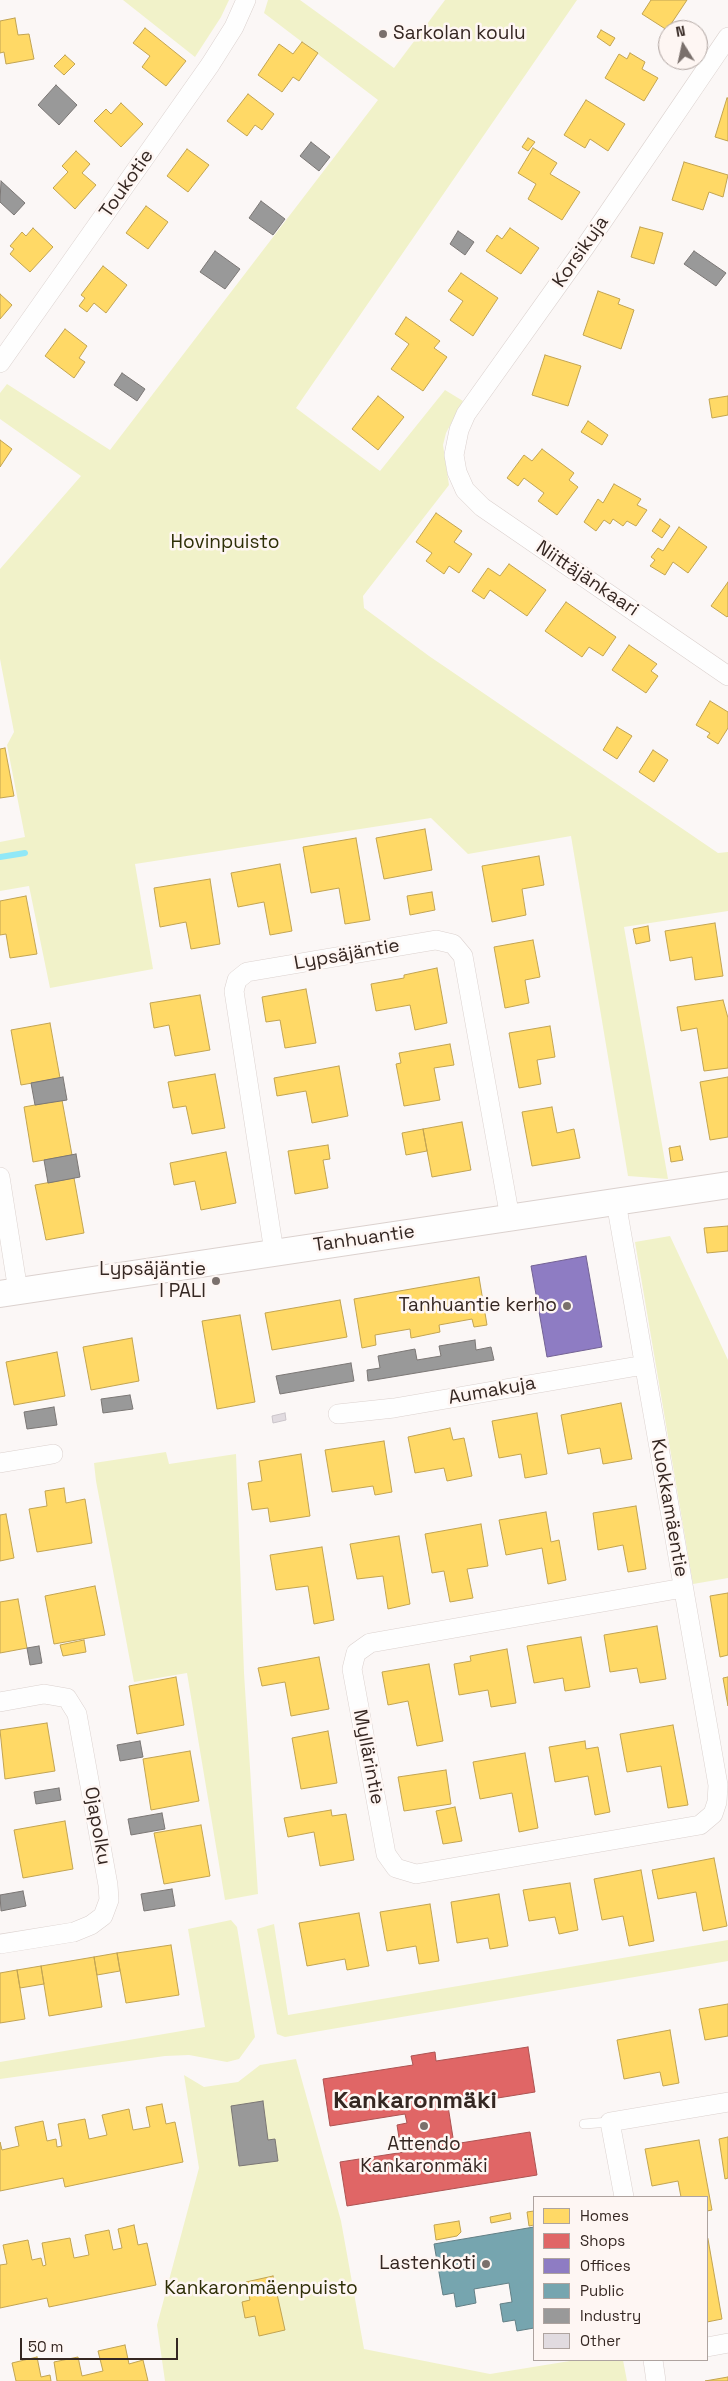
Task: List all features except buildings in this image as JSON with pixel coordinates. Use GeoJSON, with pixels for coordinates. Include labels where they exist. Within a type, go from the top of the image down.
{"type":"FeatureCollection","features":[{"type":"Feature","properties":{"kind":"street","name":"Toukotie"},"geometry":{"type":"LineString","coordinates":[[0,363],[210,65],[234,27],[246,0]]}},
{"type":"Feature","properties":{"kind":"street","name":"Korsikuja"},"geometry":{"type":"LineString","coordinates":[[456,472],[455,444],[466,414],[585,247],[728,37]]}},
{"type":"Feature","properties":{"kind":"street","name":"Niittäjänkaari"},"geometry":{"type":"LineString","coordinates":[[456,472],[465,490],[482,508],[728,676]]}},
{"type":"Feature","properties":{"kind":"street","name":"Lypsäjäntie"},"geometry":{"type":"LineString","coordinates":[[274,1252],[234,991],[237,980],[248,972],[436,940],[453,944],[463,956],[510,1218]]}},
{"type":"Feature","properties":{"kind":"street"},"geometry":{"type":"LineString","coordinates":[[0,1177],[9,1292]]}},
{"type":"Feature","properties":{"kind":"street","name":"Tanhuantie"},"geometry":{"type":"LineString","coordinates":[[9,1292],[728,1185]]}},
{"type":"Feature","properties":{"kind":"street","name":"Kuokkamäentie"},"geometry":{"type":"LineString","coordinates":[[616,1202],[718,1785],[717,1802],[713,1814]]}},
{"type":"Feature","properties":{"kind":"street","name":"Aumakuja"},"geometry":{"type":"LineString","coordinates":[[338,1414],[404,1406],[644,1365]]}},
{"type":"Feature","properties":{"kind":"street"},"geometry":{"type":"LineString","coordinates":[[0,1463],[54,1454]]}},
{"type":"Feature","properties":{"kind":"street","name":"Myllärintie"},"geometry":{"type":"LineString","coordinates":[[684,1588],[370,1643],[356,1653],[352,1669],[386,1854],[396,1868],[416,1874],[700,1825],[713,1814]]}},
{"type":"Feature","properties":{"kind":"street","name":"Ojapolku"},"geometry":{"type":"LineString","coordinates":[[0,1702],[44,1694],[67,1698],[77,1714],[108,1885],[109,1900],[103,1916],[91,1925],[74,1932],[0,1944]]}},
{"type":"Feature","properties":{"kind":"street"},"geometry":{"type":"LineString","coordinates":[[624,2196],[610,2122],[728,2102]]}},
{"type":"Feature","properties":{"kind":"street"},"geometry":{"type":"LineString","coordinates":[[708,2347],[728,2343]]}},
{"type":"Feature","properties":{"kind":"street"},"geometry":{"type":"LineString","coordinates":[[653,2361],[656,2381]]}},
{"type":"Feature","properties":{"kind":"lane"},"geometry":{"type":"LineString","coordinates":[[584,2124],[610,2122]]}},
{"type":"Feature","properties":{"kind":"green space"},"geometry":{"type":"Polygon","coordinates":[[[123,0],[229,0],[221,17],[195,57],[123,0]]]}},
{"type":"Feature","properties":{"kind":"green space","name":"Hovinpuisto"},"geometry":{"type":"Polygon","coordinates":[[[268,0],[300,0],[394,68],[445,0],[577,0],[296,408],[380,471],[445,390],[463,401],[446,433],[443,445],[449,485],[363,596],[364,608],[429,656],[718,853],[728,852],[728,911],[624,927],[668,1179],[628,1176],[571,836],[468,854],[431,818],[135,864],[153,969],[50,988],[29,886],[0,891],[0,842],[25,837],[7,745],[14,732],[0,659],[0,569],[81,476],[0,419],[0,393],[7,384],[110,450],[378,100],[264,13],[268,0]]]}},
{"type":"Feature","properties":{"kind":"green space"},"geometry":{"type":"Polygon","coordinates":[[[670,1236],[728,1360],[728,1578],[693,1584],[635,1242],[670,1236]]]}},
{"type":"Feature","properties":{"kind":"green space"},"geometry":{"type":"Polygon","coordinates":[[[166,1452],[169,1464],[236,1454],[244,1673],[258,1894],[225,1900],[187,1673],[134,1682],[96,1481],[94,1463],[166,1452]]]}},
{"type":"Feature","properties":{"kind":"green space"},"geometry":{"type":"Polygon","coordinates":[[[231,1920],[237,1927],[255,2037],[239,2059],[227,2062],[189,2055],[165,2056],[0,2079],[0,2062],[205,2027],[188,1929],[231,1920]]]}},
{"type":"Feature","properties":{"kind":"green space"},"geometry":{"type":"Polygon","coordinates":[[[274,1924],[288,2015],[728,1940],[728,1961],[285,2037],[277,2034],[257,1929],[274,1924]]]}},
{"type":"Feature","properties":{"kind":"green space","name":"Kankaronmäenpuisto"},"geometry":{"type":"Polygon","coordinates":[[[296,2059],[341,2221],[364,2349],[490,2374],[570,2361],[623,2361],[627,2381],[165,2381],[157,2325],[199,2168],[184,2075],[204,2087],[238,2082],[260,2065],[296,2059]]]}},
{"type":"Feature","properties":{"kind":"waterway"},"geometry":{"type":"LineString","coordinates":[[0,857],[25,853]]}},
{"type":"Feature","properties":{"kind":"place","name":"Sarkolan koulu"},"geometry":{"type":"Point","coordinates":[383,34]}},
{"type":"Feature","properties":{"kind":"place","name":"Lypsäjäntie I PALI"},"geometry":{"type":"Point","coordinates":[216,1281]}},
{"type":"Feature","properties":{"kind":"place","name":"Tanhuantie kerho"},"geometry":{"type":"Point","coordinates":[567,1306]}},
{"type":"Feature","properties":{"kind":"place","name":"Attendo Kankaronmäki"},"geometry":{"type":"Point","coordinates":[424,2126]}},
{"type":"Feature","properties":{"kind":"place","name":"Lastenkoti"},"geometry":{"type":"Point","coordinates":[486,2264]}},
{"type":"Feature","properties":{"kind":"district","name":"Kankaronmäki"},"geometry":{"type":"Point","coordinates":[415,2101]}}]}
